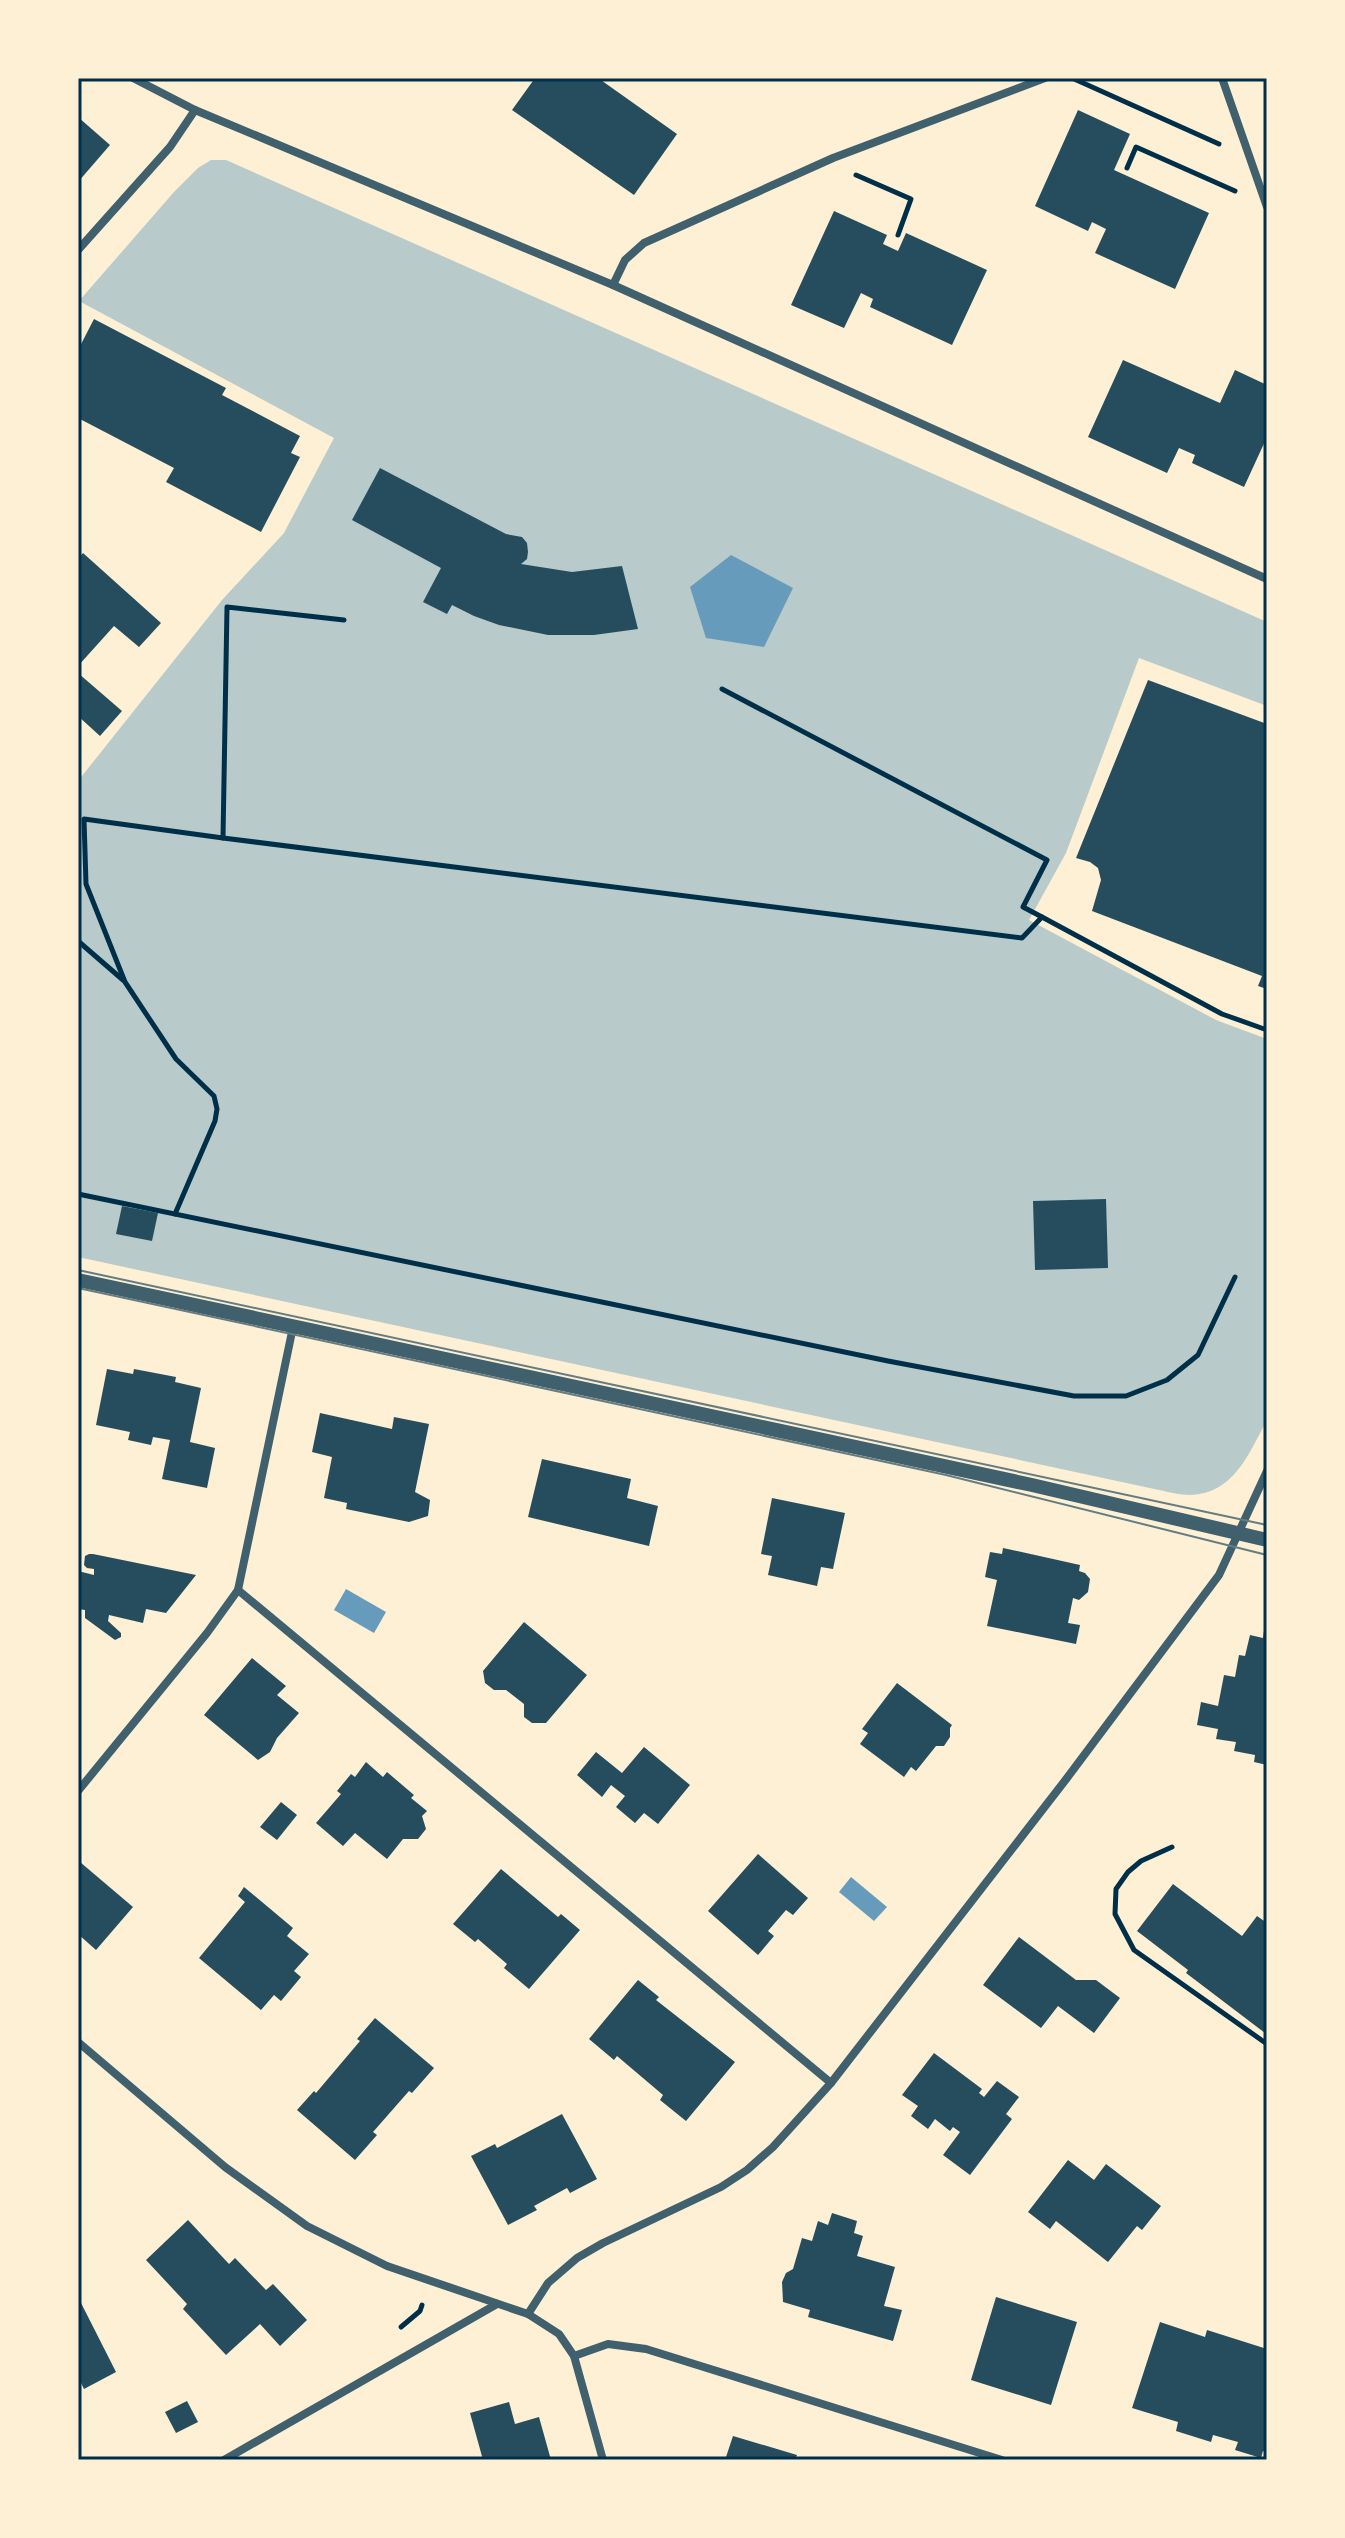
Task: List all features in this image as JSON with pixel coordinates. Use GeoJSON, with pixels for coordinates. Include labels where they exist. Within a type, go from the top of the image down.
{"type":"FeatureCollection","features":[{"type":"Feature","properties":{"kind":"street"},"geometry":{"type":"LineString","coordinates":[[133,78],[195,110],[613,285],[1267,579]]}},
{"type":"Feature","properties":{"kind":"street"},"geometry":{"type":"LineString","coordinates":[[613,285],[625,260],[644,243],[833,158],[1045,78]]}},
{"type":"Feature","properties":{"kind":"street"},"geometry":{"type":"LineString","coordinates":[[1222,78],[1267,207]]}},
{"type":"Feature","properties":{"kind":"street"},"geometry":{"type":"LineString","coordinates":[[78,250],[170,147],[195,110]]}},
{"type":"Feature","properties":{"kind":"street"},"geometry":{"type":"LineString","coordinates":[[78,1280],[1032,1485],[1267,1540]]}},
{"type":"Feature","properties":{"kind":"street"},"geometry":{"type":"LineString","coordinates":[[78,1791],[207,1633],[238,1590],[293,1327]]}},
{"type":"Feature","properties":{"kind":"street"},"geometry":{"type":"LineString","coordinates":[[528,2314],[548,2283],[577,2258],[721,2187],[747,2170],[773,2147],[831,2083],[1067,1778],[1219,1575],[1267,1471]]}},
{"type":"Feature","properties":{"kind":"street"},"geometry":{"type":"LineString","coordinates":[[238,1590],[831,2083]]}},
{"type":"Feature","properties":{"kind":"street"},"geometry":{"type":"LineString","coordinates":[[78,2042],[225,2167],[307,2226],[387,2266],[528,2314],[559,2334],[574,2356],[603,2460]]}},
{"type":"Feature","properties":{"kind":"street"},"geometry":{"type":"LineString","coordinates":[[224,2460],[497,2304]]}},
{"type":"Feature","properties":{"kind":"street"},"geometry":{"type":"LineString","coordinates":[[574,2356],[608,2344],[646,2349],[1002,2460]]}},
{"type":"Feature","properties":{"kind":"path"},"geometry":{"type":"LineString","coordinates":[[1072,78],[1250,158]]}},
{"type":"Feature","properties":{"kind":"path"},"geometry":{"type":"LineString","coordinates":[[1127,168],[1136,147],[1248,197],[1262,193]]}},
{"type":"Feature","properties":{"kind":"path"},"geometry":{"type":"LineString","coordinates":[[833,158],[845,170],[911,199],[898,235]]}},
{"type":"Feature","properties":{"kind":"path"},"geometry":{"type":"LineString","coordinates":[[223,838],[227,607],[344,620]]}},
{"type":"Feature","properties":{"kind":"path"},"geometry":{"type":"LineString","coordinates":[[722,689],[1047,860],[1023,907],[1222,1014],[1267,1030]]}},
{"type":"Feature","properties":{"kind":"path"},"geometry":{"type":"LineString","coordinates":[[175,1214],[215,1121],[217,1109],[214,1096],[176,1059],[125,982],[86,884],[84,819],[1022,938],[1042,917]]}},
{"type":"Feature","properties":{"kind":"path"},"geometry":{"type":"LineString","coordinates":[[78,941],[125,982]]}},
{"type":"Feature","properties":{"kind":"path"},"geometry":{"type":"LineString","coordinates":[[78,1194],[888,1361],[1074,1396],[1126,1396],[1167,1380],[1198,1355],[1235,1277]]}},
{"type":"Feature","properties":{"kind":"path"},"geometry":{"type":"LineString","coordinates":[[1172,1847],[1141,1861],[1128,1872],[1116,1889],[1115,1914],[1134,1950],[1267,2044]]}},
{"type":"Feature","properties":{"kind":"path"},"geometry":{"type":"LineString","coordinates":[[408,2322],[422,2305]]}},
{"type":"Feature","properties":{"kind":"shaded area"},"geometry":{"type":"Polygon","coordinates":[[[211,160],[226,160],[1267,622],[1267,706],[1139,658],[1066,853],[1029,920],[1216,1020],[1267,1039],[1267,1420],[1246,1458],[1229,1480],[1205,1493],[1174,1493],[78,1257],[78,781],[222,600],[284,533],[334,438],[79,301],[174,192],[198,168],[211,160]]]}},
{"type":"Feature","properties":{"kind":"water"},"geometry":{"type":"Polygon","coordinates":[[[731,555],[793,588],[764,647],[706,638],[690,587],[731,555]]]}},
{"type":"Feature","properties":{"kind":"water"},"geometry":{"type":"Polygon","coordinates":[[[346,1589],[386,1612],[374,1633],[334,1610],[346,1589]]]}},
{"type":"Feature","properties":{"kind":"water"},"geometry":{"type":"Polygon","coordinates":[[[851,1877],[887,1907],[874,1921],[839,1892],[851,1877]]]}},
{"type":"Feature","properties":{"kind":"building"},"geometry":{"type":"Polygon","coordinates":[[[535,78],[598,78],[677,134],[634,195],[512,110],[535,78]]]}},
{"type":"Feature","properties":{"kind":"building"},"geometry":{"type":"Polygon","coordinates":[[[1078,110],[1130,134],[1114,170],[1209,213],[1175,289],[1095,253],[1106,229],[1092,222],[1088,231],[1035,206],[1078,110]]]}},
{"type":"Feature","properties":{"kind":"building"},"geometry":{"type":"Polygon","coordinates":[[[78,117],[110,145],[78,182],[78,117]]]}},
{"type":"Feature","properties":{"kind":"building"},"geometry":{"type":"Polygon","coordinates":[[[834,211],[887,235],[883,244],[898,251],[906,233],[987,270],[952,345],[870,307],[873,299],[861,293],[844,328],[791,305],[834,211]]]}},
{"type":"Feature","properties":{"kind":"building"},"geometry":{"type":"Polygon","coordinates":[[[94,319],[226,388],[222,395],[300,436],[291,453],[300,457],[261,532],[166,482],[174,468],[78,418],[78,350],[94,319]]]}},
{"type":"Feature","properties":{"kind":"building"},"geometry":{"type":"Polygon","coordinates":[[[1123,360],[1220,403],[1235,370],[1267,385],[1267,437],[1244,487],[1192,463],[1195,455],[1179,448],[1167,473],[1088,437],[1123,360]]]}},
{"type":"Feature","properties":{"kind":"building"},"geometry":{"type":"Polygon","coordinates":[[[380,468],[506,534],[522,537],[527,543],[528,552],[527,559],[521,564],[572,572],[622,566],[638,629],[594,635],[548,635],[499,625],[452,605],[447,614],[423,602],[441,568],[352,520],[380,468]]]}},
{"type":"Feature","properties":{"kind":"building"},"geometry":{"type":"Polygon","coordinates":[[[83,553],[161,623],[139,647],[114,626],[78,666],[78,559],[83,553]]]}},
{"type":"Feature","properties":{"kind":"building"},"geometry":{"type":"Polygon","coordinates":[[[78,673],[122,711],[100,736],[78,716],[78,673]]]}},
{"type":"Feature","properties":{"kind":"building"},"geometry":{"type":"Polygon","coordinates":[[[1148,680],[1267,724],[1267,989],[1258,986],[1262,976],[1092,911],[1101,880],[1098,868],[1076,858],[1148,680]]]}},
{"type":"Feature","properties":{"kind":"building"},"geometry":{"type":"Polygon","coordinates":[[[1106,1199],[1108,1268],[1035,1270],[1033,1201],[1106,1199]]]}},
{"type":"Feature","properties":{"kind":"building"},"geometry":{"type":"Polygon","coordinates":[[[122,1206],[158,1213],[152,1241],[116,1234],[122,1206]]]}},
{"type":"Feature","properties":{"kind":"building"},"geometry":{"type":"Polygon","coordinates":[[[107,1369],[133,1374],[134,1369],[176,1377],[175,1382],[201,1388],[190,1442],[215,1448],[207,1488],[162,1479],[170,1440],[153,1437],[151,1445],[128,1440],[130,1432],[96,1425],[107,1369]]]}},
{"type":"Feature","properties":{"kind":"building"},"geometry":{"type":"Polygon","coordinates":[[[320,1413],[392,1429],[394,1417],[429,1424],[415,1492],[430,1500],[428,1516],[409,1522],[346,1509],[347,1503],[324,1498],[332,1457],[312,1452],[320,1413]]]}},
{"type":"Feature","properties":{"kind":"building"},"geometry":{"type":"Polygon","coordinates":[[[542,1459],[631,1479],[627,1498],[658,1506],[649,1546],[528,1517],[542,1459]]]}},
{"type":"Feature","properties":{"kind":"building"},"geometry":{"type":"Polygon","coordinates":[[[772,1498],[845,1513],[833,1569],[821,1567],[817,1586],[768,1575],[772,1556],[761,1554],[772,1498]]]}},
{"type":"Feature","properties":{"kind":"building"},"geometry":{"type":"Polygon","coordinates":[[[1003,1548],[1080,1565],[1079,1571],[1090,1579],[1088,1592],[1079,1600],[1073,1598],[1068,1623],[1080,1625],[1076,1644],[987,1626],[997,1580],[985,1577],[990,1552],[1002,1554],[1003,1548]]]}},
{"type":"Feature","properties":{"kind":"building"},"geometry":{"type":"Polygon","coordinates":[[[89,1554],[196,1575],[166,1613],[146,1609],[143,1623],[109,1615],[108,1621],[121,1633],[121,1637],[115,1640],[85,1618],[85,1610],[78,1609],[78,1571],[94,1575],[94,1569],[84,1565],[85,1556],[89,1554]]]}},
{"type":"Feature","properties":{"kind":"building"},"geometry":{"type":"Polygon","coordinates":[[[524,1622],[587,1675],[546,1723],[532,1723],[524,1717],[524,1704],[506,1690],[494,1690],[485,1683],[483,1671],[524,1622]]]}},
{"type":"Feature","properties":{"kind":"building"},"geometry":{"type":"Polygon","coordinates":[[[1265,1623],[1267,1765],[1254,1762],[1255,1755],[1234,1751],[1236,1742],[1216,1739],[1218,1729],[1197,1725],[1201,1702],[1218,1706],[1224,1675],[1235,1677],[1239,1655],[1245,1656],[1250,1635],[1263,1638],[1265,1623]]]}},
{"type":"Feature","properties":{"kind":"building"},"geometry":{"type":"Polygon","coordinates":[[[252,1658],[286,1686],[277,1695],[299,1713],[277,1738],[270,1752],[258,1760],[204,1715],[252,1658]]]}},
{"type":"Feature","properties":{"kind":"building"},"geometry":{"type":"Polygon","coordinates":[[[897,1683],[952,1725],[950,1737],[944,1746],[936,1746],[916,1771],[911,1767],[904,1777],[860,1744],[868,1733],[862,1729],[897,1683]]]}},
{"type":"Feature","properties":{"kind":"building"},"geometry":{"type":"Polygon","coordinates":[[[644,1747],[690,1785],[658,1824],[644,1813],[635,1823],[616,1807],[625,1796],[611,1785],[602,1797],[577,1775],[596,1752],[622,1773],[644,1747]]]}},
{"type":"Feature","properties":{"kind":"building"},"geometry":{"type":"Polygon","coordinates":[[[366,1762],[383,1777],[387,1772],[427,1811],[422,1816],[426,1829],[418,1839],[403,1839],[387,1859],[355,1833],[343,1846],[316,1823],[341,1794],[337,1791],[351,1774],[355,1777],[366,1762]]]}},
{"type":"Feature","properties":{"kind":"building"},"geometry":{"type":"Polygon","coordinates":[[[281,1802],[297,1815],[277,1840],[260,1827],[281,1802]]]}},
{"type":"Feature","properties":{"kind":"building"},"geometry":{"type":"Polygon","coordinates":[[[758,1854],[808,1898],[793,1915],[786,1910],[768,1931],[774,1936],[758,1955],[708,1911],[758,1854]]]}},
{"type":"Feature","properties":{"kind":"building"},"geometry":{"type":"Polygon","coordinates":[[[80,1862],[133,1907],[96,1950],[78,1934],[80,1862]]]}},
{"type":"Feature","properties":{"kind":"building"},"geometry":{"type":"Polygon","coordinates":[[[501,1869],[558,1917],[561,1914],[580,1930],[529,1989],[504,1968],[507,1964],[478,1939],[475,1942],[453,1924],[501,1869]]]}},
{"type":"Feature","properties":{"kind":"building"},"geometry":{"type":"Polygon","coordinates":[[[1173,1884],[1242,1936],[1257,1916],[1267,1923],[1265,2033],[1137,1931],[1173,1884]]]}},
{"type":"Feature","properties":{"kind":"building"},"geometry":{"type":"Polygon","coordinates":[[[244,1887],[293,1928],[287,1936],[309,1954],[294,1971],[301,1977],[281,2001],[274,1995],[261,2010],[199,1958],[245,1902],[238,1896],[244,1887]]]}},
{"type":"Feature","properties":{"kind":"building"},"geometry":{"type":"Polygon","coordinates":[[[1019,1937],[1076,1980],[1096,1980],[1120,1998],[1094,2033],[1058,2006],[1041,2028],[983,1985],[1019,1937]]]}},
{"type":"Feature","properties":{"kind":"building"},"geometry":{"type":"Polygon","coordinates":[[[638,1980],[659,1997],[656,2000],[735,2062],[686,2121],[660,2100],[663,2095],[617,2056],[614,2060],[589,2039],[638,1980]]]}},
{"type":"Feature","properties":{"kind":"building"},"geometry":{"type":"Polygon","coordinates":[[[375,2018],[434,2068],[373,2132],[377,2135],[355,2160],[297,2110],[314,2091],[316,2093],[360,2041],[357,2039],[375,2018]]]}},
{"type":"Feature","properties":{"kind":"building"},"geometry":{"type":"Polygon","coordinates":[[[934,2053],[982,2089],[979,2093],[984,2097],[997,2081],[1019,2097],[1006,2114],[1012,2119],[970,2175],[943,2155],[960,2132],[953,2127],[950,2131],[935,2119],[928,2129],[911,2116],[918,2106],[902,2095],[934,2053]]]}},
{"type":"Feature","properties":{"kind":"building"},"geometry":{"type":"Polygon","coordinates":[[[562,2114],[597,2179],[570,2193],[567,2188],[534,2206],[537,2210],[508,2225],[471,2156],[495,2144],[497,2148],[562,2114]]]}},
{"type":"Feature","properties":{"kind":"building"},"geometry":{"type":"Polygon","coordinates":[[[1068,2160],[1094,2180],[1106,2164],[1161,2206],[1142,2230],[1137,2226],[1108,2262],[1056,2221],[1050,2229],[1028,2212],[1068,2160]]]}},
{"type":"Feature","properties":{"kind":"building"},"geometry":{"type":"Polygon","coordinates":[[[832,2213],[857,2221],[854,2233],[863,2236],[857,2256],[895,2267],[884,2306],[902,2310],[893,2341],[808,2317],[810,2310],[783,2302],[782,2282],[786,2273],[793,2269],[802,2238],[812,2241],[818,2221],[828,2225],[832,2213]]]}},
{"type":"Feature","properties":{"kind":"building"},"geometry":{"type":"Polygon","coordinates":[[[188,2220],[229,2264],[235,2258],[266,2290],[273,2284],[307,2320],[280,2346],[260,2324],[226,2355],[183,2309],[187,2304],[146,2260],[188,2220]]]}},
{"type":"Feature","properties":{"kind":"building"},"geometry":{"type":"Polygon","coordinates":[[[78,2297],[116,2372],[84,2389],[78,2377],[78,2297]]]}},
{"type":"Feature","properties":{"kind":"building"},"geometry":{"type":"Polygon","coordinates":[[[996,2297],[1077,2322],[1051,2405],[971,2380],[996,2297]]]}},
{"type":"Feature","properties":{"kind":"building"},"geometry":{"type":"Polygon","coordinates":[[[1160,2322],[1205,2337],[1207,2330],[1267,2349],[1267,2452],[1263,2451],[1261,2458],[1235,2450],[1238,2442],[1213,2435],[1211,2442],[1176,2431],[1178,2422],[1132,2408],[1160,2322]]]}},
{"type":"Feature","properties":{"kind":"building"},"geometry":{"type":"Polygon","coordinates":[[[187,2401],[198,2422],[176,2433],[165,2412],[187,2401]]]}},
{"type":"Feature","properties":{"kind":"building"},"geometry":{"type":"Polygon","coordinates":[[[509,2402],[515,2424],[539,2417],[551,2460],[483,2460],[470,2413],[509,2402]]]}},
{"type":"Feature","properties":{"kind":"building"},"geometry":{"type":"Polygon","coordinates":[[[733,2436],[797,2455],[795,2460],[725,2460],[733,2436]]]}},
{"type":"Feature","properties":{"kind":"tram line"},"geometry":{"type":"LineString","coordinates":[[78,1270],[1267,1525]]}},
{"type":"Feature","properties":{"kind":"tram line"},"geometry":{"type":"LineString","coordinates":[[78,1288],[946,1475],[1267,1555]]}}]}
